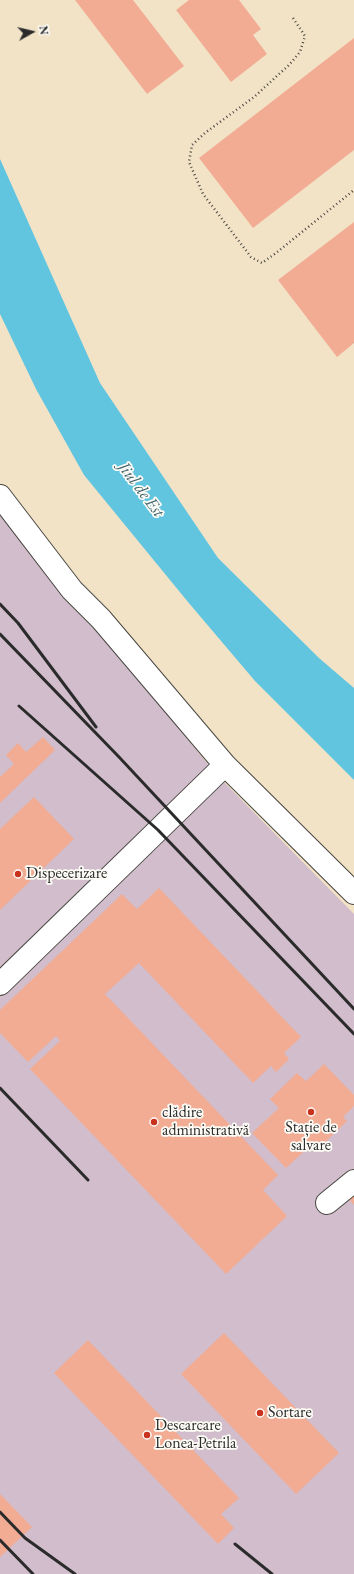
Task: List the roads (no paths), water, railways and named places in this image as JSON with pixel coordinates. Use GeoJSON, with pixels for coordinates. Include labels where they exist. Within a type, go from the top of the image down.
{"type":"FeatureCollection","features":[{"type":"Feature","properties":{"kind":"street"},"geometry":{"type":"LineString","coordinates":[[0,496],[72,590],[100,619],[224,764],[354,892]]}},
{"type":"Feature","properties":{"kind":"street"},"geometry":{"type":"LineString","coordinates":[[0,984],[224,764]]}},
{"type":"Feature","properties":{"kind":"street"},"geometry":{"type":"LineString","coordinates":[[327,1203],[354,1181]]}},
{"type":"Feature","properties":{"kind":"water","name":"Jiul de Est"},"geometry":{"type":"Polygon","coordinates":[[[0,159],[100,383],[218,558],[319,658],[354,688],[354,780],[255,681],[84,475],[36,389],[0,314],[0,159]]]}},
{"type":"Feature","properties":{"kind":"railway"},"geometry":{"type":"LineString","coordinates":[[0,604],[18,623],[96,727]]}},
{"type":"Feature","properties":{"kind":"railway"},"geometry":{"type":"LineString","coordinates":[[0,634],[119,757],[354,1009]]}},
{"type":"Feature","properties":{"kind":"railway"},"geometry":{"type":"LineString","coordinates":[[19,706],[158,830],[354,1034]]}},
{"type":"Feature","properties":{"kind":"railway"},"geometry":{"type":"LineString","coordinates":[[0,1088],[88,1180]]}},
{"type":"Feature","properties":{"kind":"railway"},"geometry":{"type":"LineString","coordinates":[[0,1512],[25,1538],[75,1574]]}},
{"type":"Feature","properties":{"kind":"railway"},"geometry":{"type":"LineString","coordinates":[[0,1540],[33,1574]]}},
{"type":"Feature","properties":{"kind":"railway"},"geometry":{"type":"LineString","coordinates":[[235,1544],[272,1574]]}},
{"type":"Feature","properties":{"kind":"place","name":"Dispecerizare"},"geometry":{"type":"Point","coordinates":[18,874]}},
{"type":"Feature","properties":{"kind":"place","name":"Stație de salvare"},"geometry":{"type":"Point","coordinates":[311,1112]}},
{"type":"Feature","properties":{"kind":"place","name":"clădire administrativă"},"geometry":{"type":"Point","coordinates":[154,1122]}},
{"type":"Feature","properties":{"kind":"place","name":"Sortare"},"geometry":{"type":"Point","coordinates":[260,1413]}},
{"type":"Feature","properties":{"kind":"place","name":"Descarcare Lonea-Petrila"},"geometry":{"type":"Point","coordinates":[147,1435]}}]}
